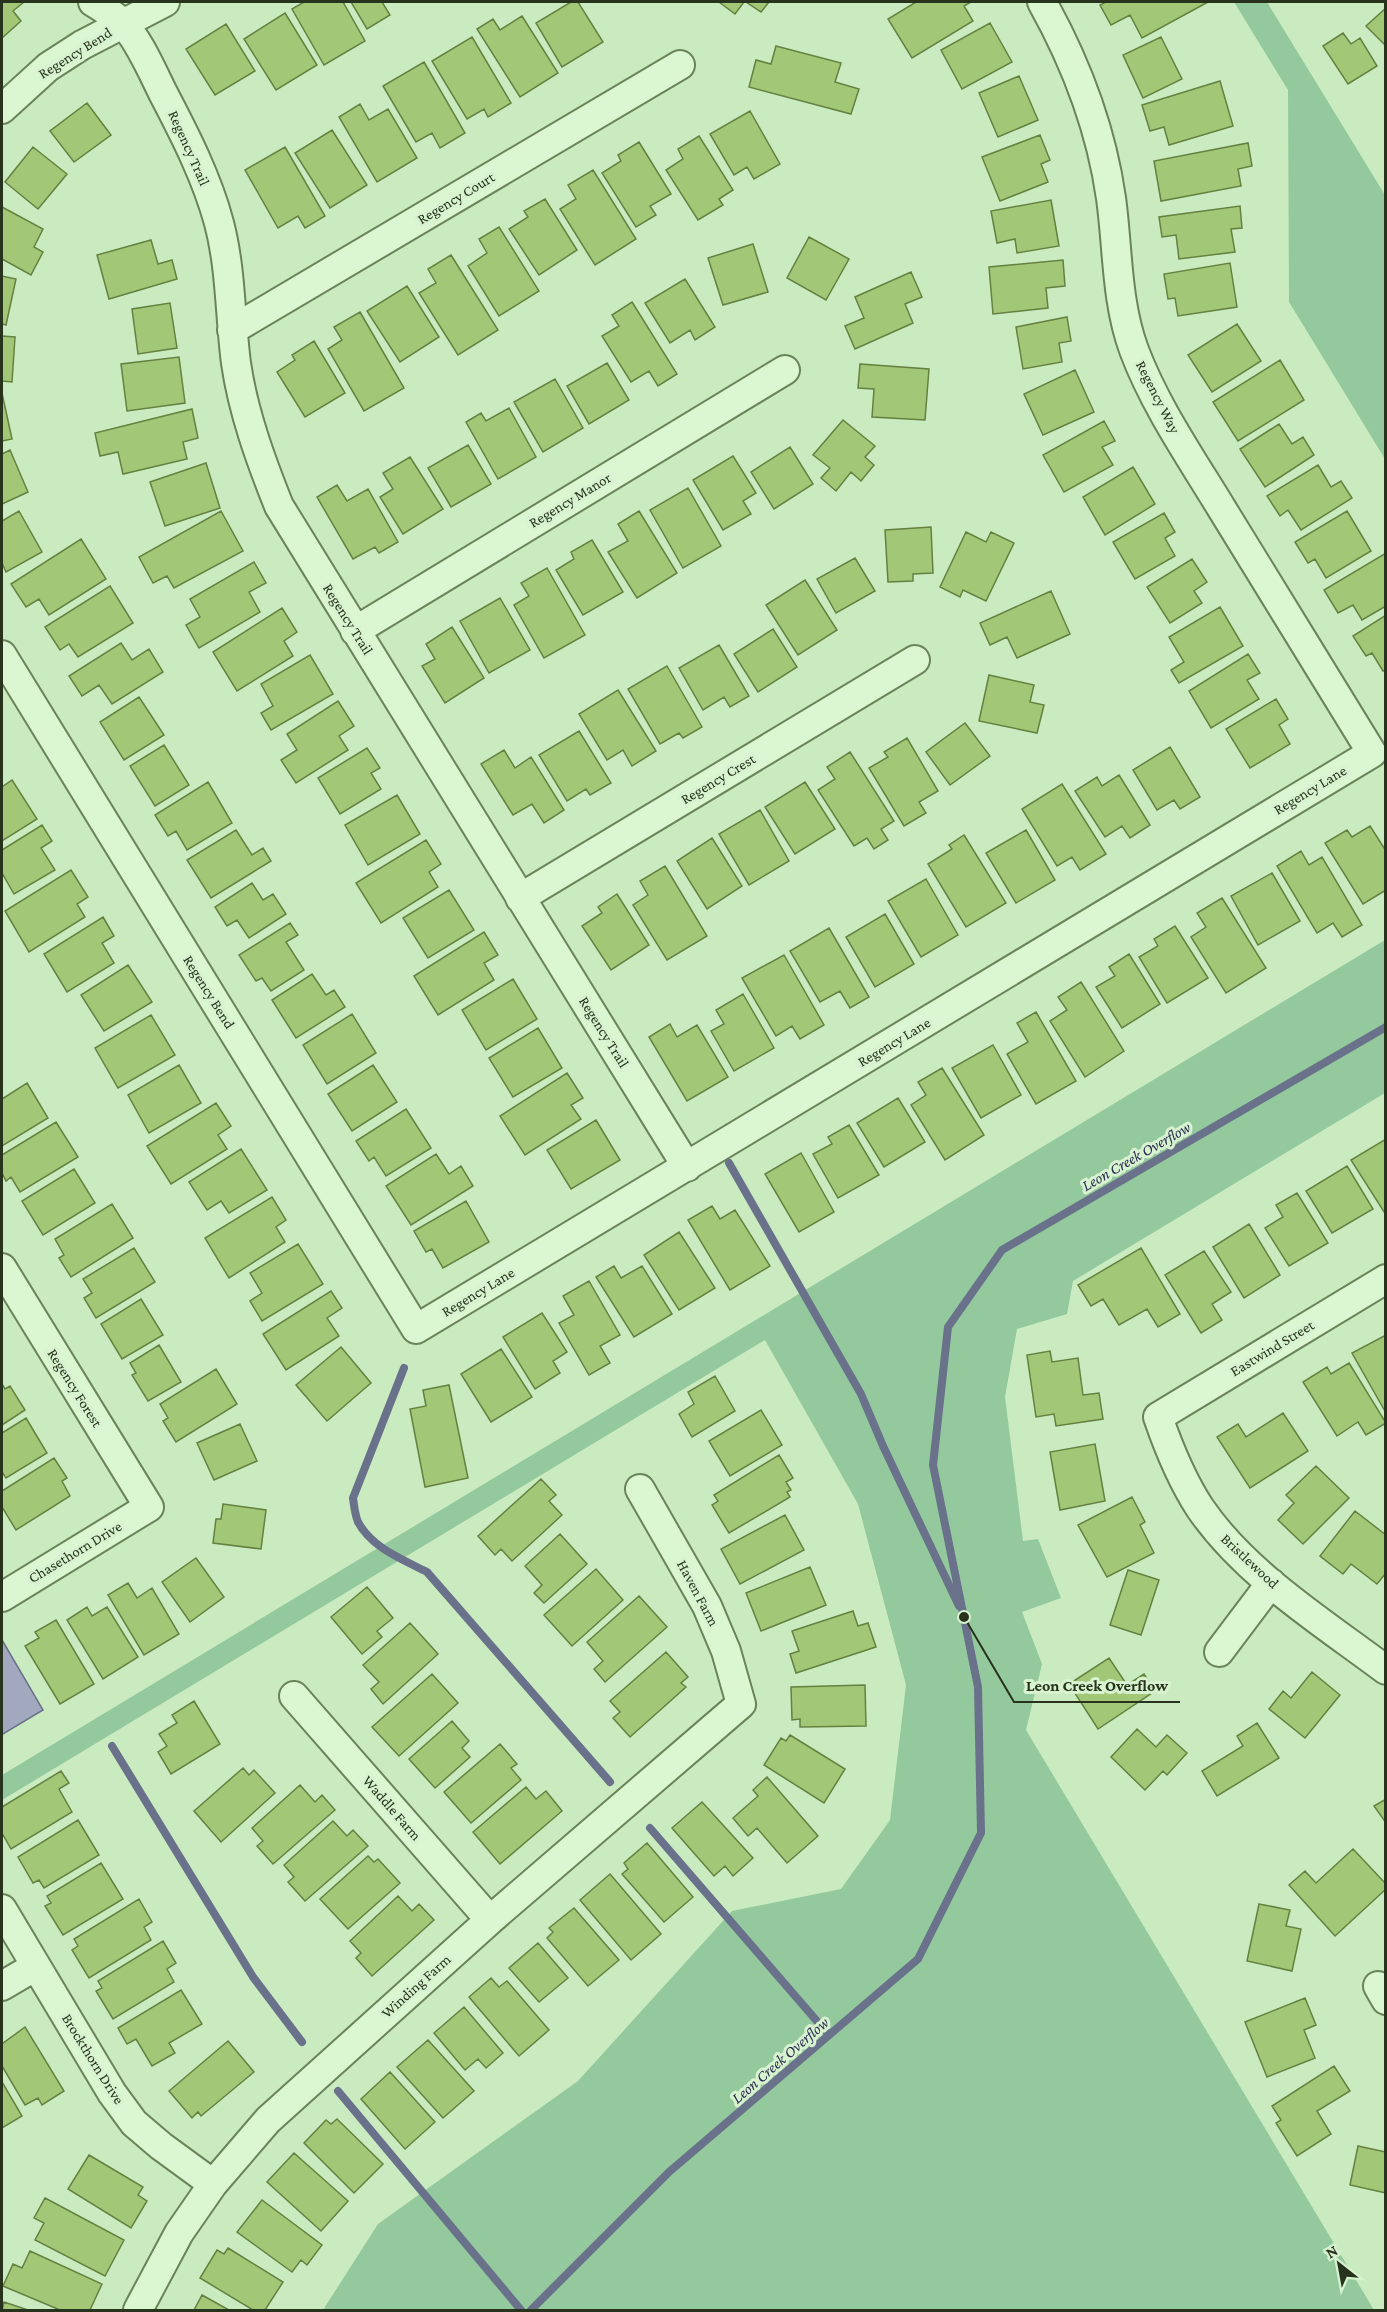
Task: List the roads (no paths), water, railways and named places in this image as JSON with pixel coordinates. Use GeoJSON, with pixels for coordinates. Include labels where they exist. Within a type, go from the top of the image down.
{"type":"FeatureCollection","features":[{"type":"Feature","properties":{"kind":"street","name":"Regency Trail"},"geometry":{"type":"LineString","coordinates":[[93,2],[123,13],[202,173],[219,223],[227,272],[237,366],[246,408],[263,467],[279,506],[687,1167]]}},
{"type":"Feature","properties":{"kind":"street","name":"Regency Bend"},"geometry":{"type":"LineString","coordinates":[[2,109],[48,67],[82,45],[123,13],[165,2]]}},
{"type":"Feature","properties":{"kind":"street","name":"Regency Way"},"geometry":{"type":"LineString","coordinates":[[1042,2],[1060,35],[1083,87],[1100,142],[1111,198],[1118,284],[1124,318],[1134,351],[1163,412],[1371,753]]}},
{"type":"Feature","properties":{"kind":"street","name":"Regency Court"},"geometry":{"type":"LineString","coordinates":[[232,330],[680,65]]}},
{"type":"Feature","properties":{"kind":"street","name":"Regency Manor"},"geometry":{"type":"LineString","coordinates":[[355,630],[785,370]]}},
{"type":"Feature","properties":{"kind":"street","name":"Regency Bend"},"geometry":{"type":"LineString","coordinates":[[2,656],[416,1329]]}},
{"type":"Feature","properties":{"kind":"street","name":"Regency Crest"},"geometry":{"type":"LineString","coordinates":[[520,898],[915,660]]}},
{"type":"Feature","properties":{"kind":"street","name":"Regency Lane"},"geometry":{"type":"LineString","coordinates":[[416,1329],[1371,753]]}},
{"type":"Feature","properties":{"kind":"street","name":"Regency Forest"},"geometry":{"type":"LineString","coordinates":[[2,1268],[149,1507]]}},
{"type":"Feature","properties":{"kind":"street","name":"Eastwind Street"},"geometry":{"type":"LineString","coordinates":[[1158,1417],[1386,1279]]}},
{"type":"Feature","properties":{"kind":"street","name":"Bristlewood"},"geometry":{"type":"LineString","coordinates":[[1158,1417],[1174,1460],[1200,1508],[1220,1534],[1271,1583],[1386,1670]]}},
{"type":"Feature","properties":{"kind":"street","name":"Haven Farm"},"geometry":{"type":"LineString","coordinates":[[640,1489],[707,1606],[726,1651],[741,1704]]}},
{"type":"Feature","properties":{"kind":"street","name":"Chasethorn Drive"},"geometry":{"type":"LineString","coordinates":[[2,1597],[149,1507]]}},
{"type":"Feature","properties":{"kind":"street"},"geometry":{"type":"LineString","coordinates":[[1219,1652],[1271,1583]]}},
{"type":"Feature","properties":{"kind":"street","name":"Waddle Farm"},"geometry":{"type":"LineString","coordinates":[[294,1696],[490,1920]]}},
{"type":"Feature","properties":{"kind":"street","name":"Winding Farm"},"geometry":{"type":"LineString","coordinates":[[138,2310],[179,2233],[213,2184],[268,2120],[490,1920],[741,1704]]}},
{"type":"Feature","properties":{"kind":"street","name":"Brockthorn Drive"},"geometry":{"type":"LineString","coordinates":[[2,1909],[112,2093],[134,2123],[213,2184]]}},
{"type":"Feature","properties":{"kind":"street"},"geometry":{"type":"LineString","coordinates":[[2,1986],[36,1966]]}},
{"type":"Feature","properties":{"kind":"water"},"geometry":{"type":"Polygon","coordinates":[[[2,1640],[43,1710],[3,1734],[2,1732],[2,1640]]]}},
{"type":"Feature","properties":{"kind":"waterway","name":"Leon Creek Overflow"},"geometry":{"type":"LineString","coordinates":[[531,2310],[669,2172],[918,1959],[981,1833],[978,1687],[933,1465],[948,1327],[1002,1250],[1386,1027]]}},
{"type":"Feature","properties":{"kind":"waterway"},"geometry":{"type":"LineString","coordinates":[[729,1163],[861,1394],[883,1446],[959,1606]]}},
{"type":"Feature","properties":{"kind":"waterway"},"geometry":{"type":"LineString","coordinates":[[404,1368],[353,1498],[358,1522],[379,1546],[427,1572],[610,1782]]}},
{"type":"Feature","properties":{"kind":"waterway"},"geometry":{"type":"LineString","coordinates":[[112,1746],[253,1977],[302,2042]]}},
{"type":"Feature","properties":{"kind":"waterway"},"geometry":{"type":"LineString","coordinates":[[650,1828],[829,2035]]}},
{"type":"Feature","properties":{"kind":"waterway"},"geometry":{"type":"LineString","coordinates":[[338,2091],[521,2310]]}},
{"type":"Feature","properties":{"kind":"place","name":"Leon Creek Overflow"},"geometry":{"type":"Point","coordinates":[964,1617]}}]}
